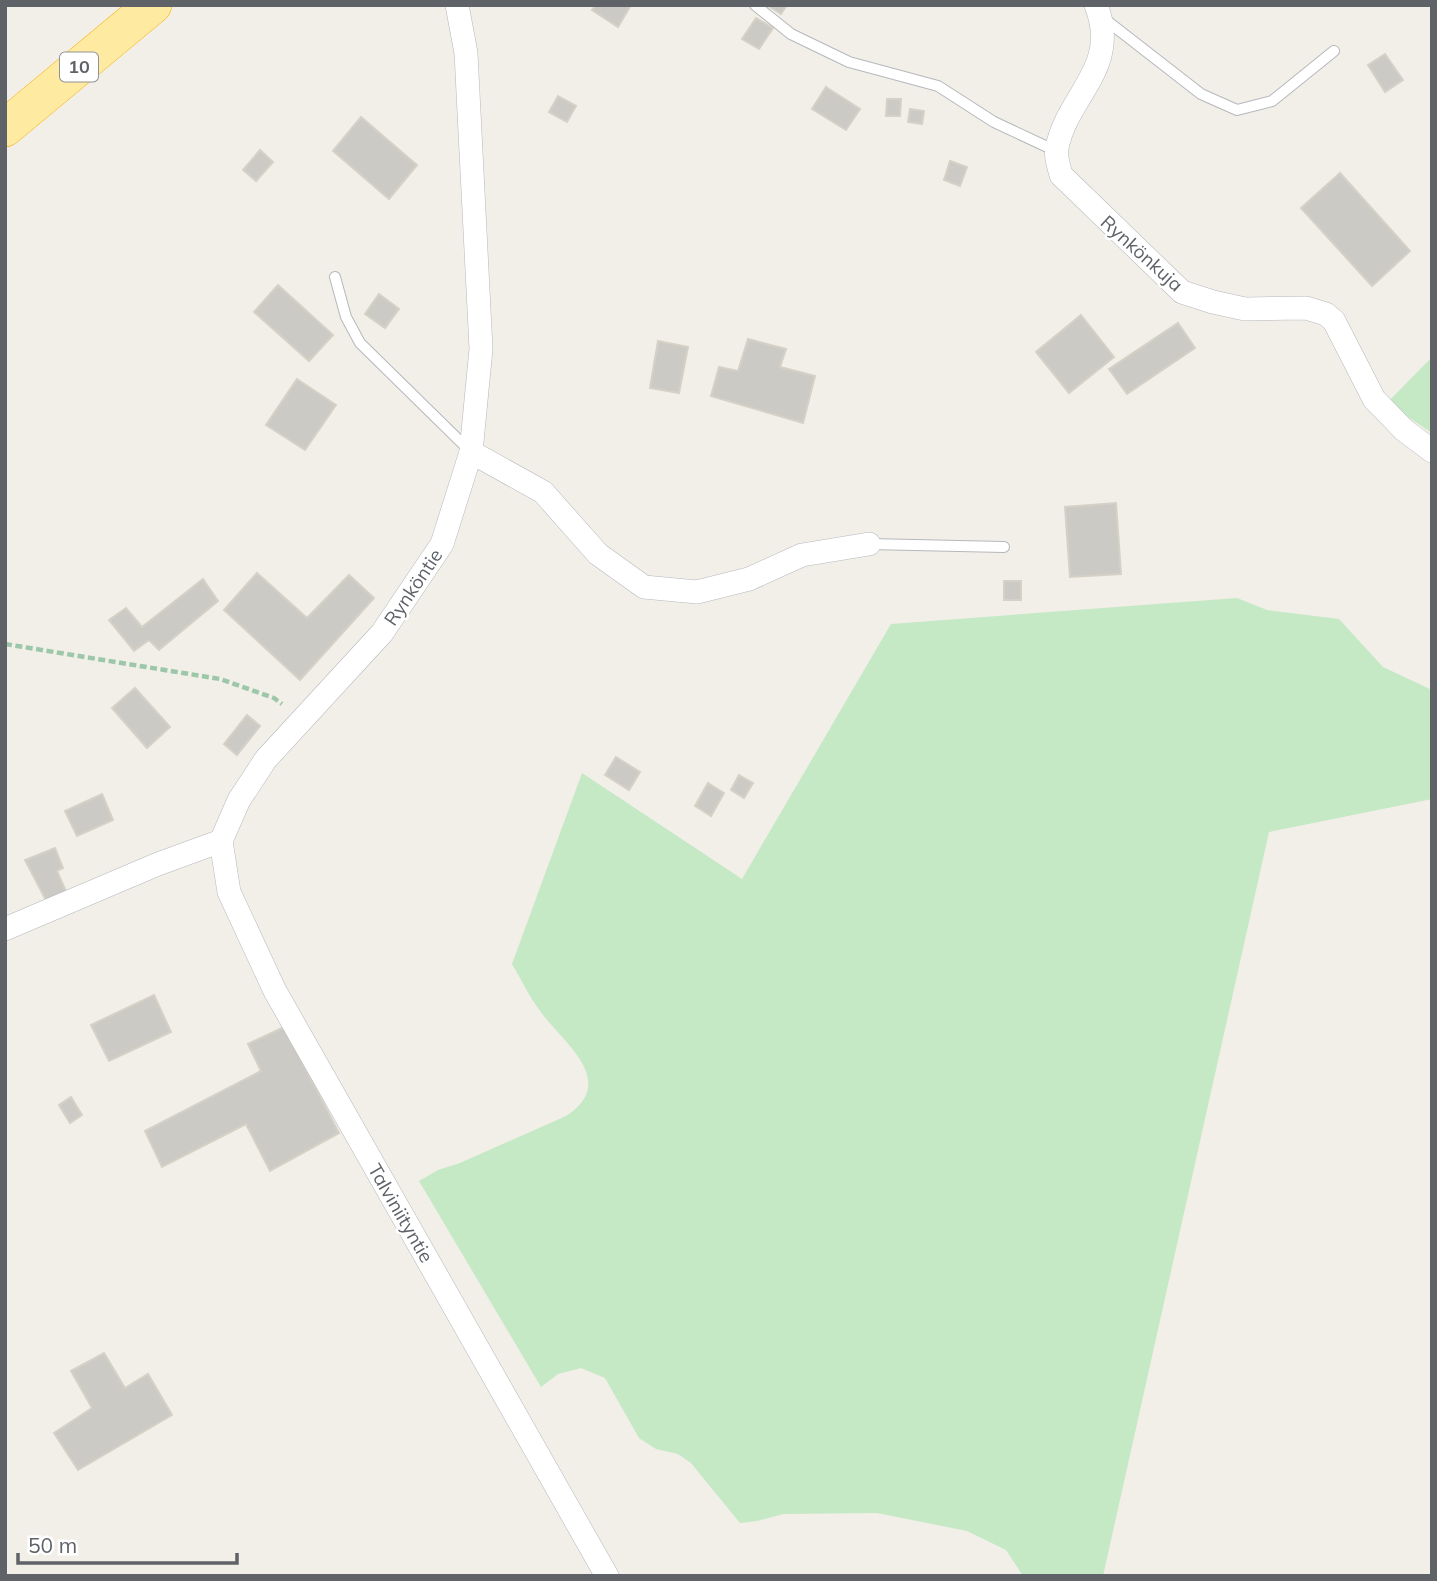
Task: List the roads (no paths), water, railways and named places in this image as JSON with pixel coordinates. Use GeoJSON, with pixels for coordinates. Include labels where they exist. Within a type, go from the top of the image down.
{"type":"FeatureCollection","features":[{"type":"Feature","properties":{"kind":"highway","name":"10"},"geometry":{"type":"LineString","coordinates":[[5,128],[153,5]]}},
{"type":"Feature","properties":{"kind":"street","name":"Rynköntie"},"geometry":{"type":"LineString","coordinates":[[221,841],[239,800],[259,769],[382,633],[442,544],[471,452],[481,349],[467,53],[457,5]]}},
{"type":"Feature","properties":{"kind":"street"},"geometry":{"type":"LineString","coordinates":[[1056,151],[1066,123],[1088,87],[1104,47],[1098,10]]}},
{"type":"Feature","properties":{"kind":"street","name":"Rynkönkuja"},"geometry":{"type":"LineString","coordinates":[[1056,151],[1061,176],[1074,191],[1182,292],[1245,309],[1306,308],[1326,314],[1334,321],[1374,399],[1404,430],[1432,451]]}},
{"type":"Feature","properties":{"kind":"street"},"geometry":{"type":"LineString","coordinates":[[471,452],[543,492],[598,554],[644,587],[697,592],[749,579],[802,555],[869,544]]}},
{"type":"Feature","properties":{"kind":"street"},"geometry":{"type":"LineString","coordinates":[[5,929],[158,864],[221,841]]}},
{"type":"Feature","properties":{"kind":"street","name":"Talviniityntie"},"geometry":{"type":"LineString","coordinates":[[221,841],[229,892],[275,991],[607,1576]]}},
{"type":"Feature","properties":{"kind":"lane"},"geometry":{"type":"LineString","coordinates":[[755,5],[792,34],[849,62],[938,86],[994,122],[1056,151]]}},
{"type":"Feature","properties":{"kind":"lane"},"geometry":{"type":"LineString","coordinates":[[1098,10],[1202,94],[1237,110],[1272,101],[1334,51]]}},
{"type":"Feature","properties":{"kind":"lane"},"geometry":{"type":"LineString","coordinates":[[335,277],[346,317],[360,343],[471,452]]}},
{"type":"Feature","properties":{"kind":"lane"},"geometry":{"type":"LineString","coordinates":[[869,544],[1004,547]]}}]}
